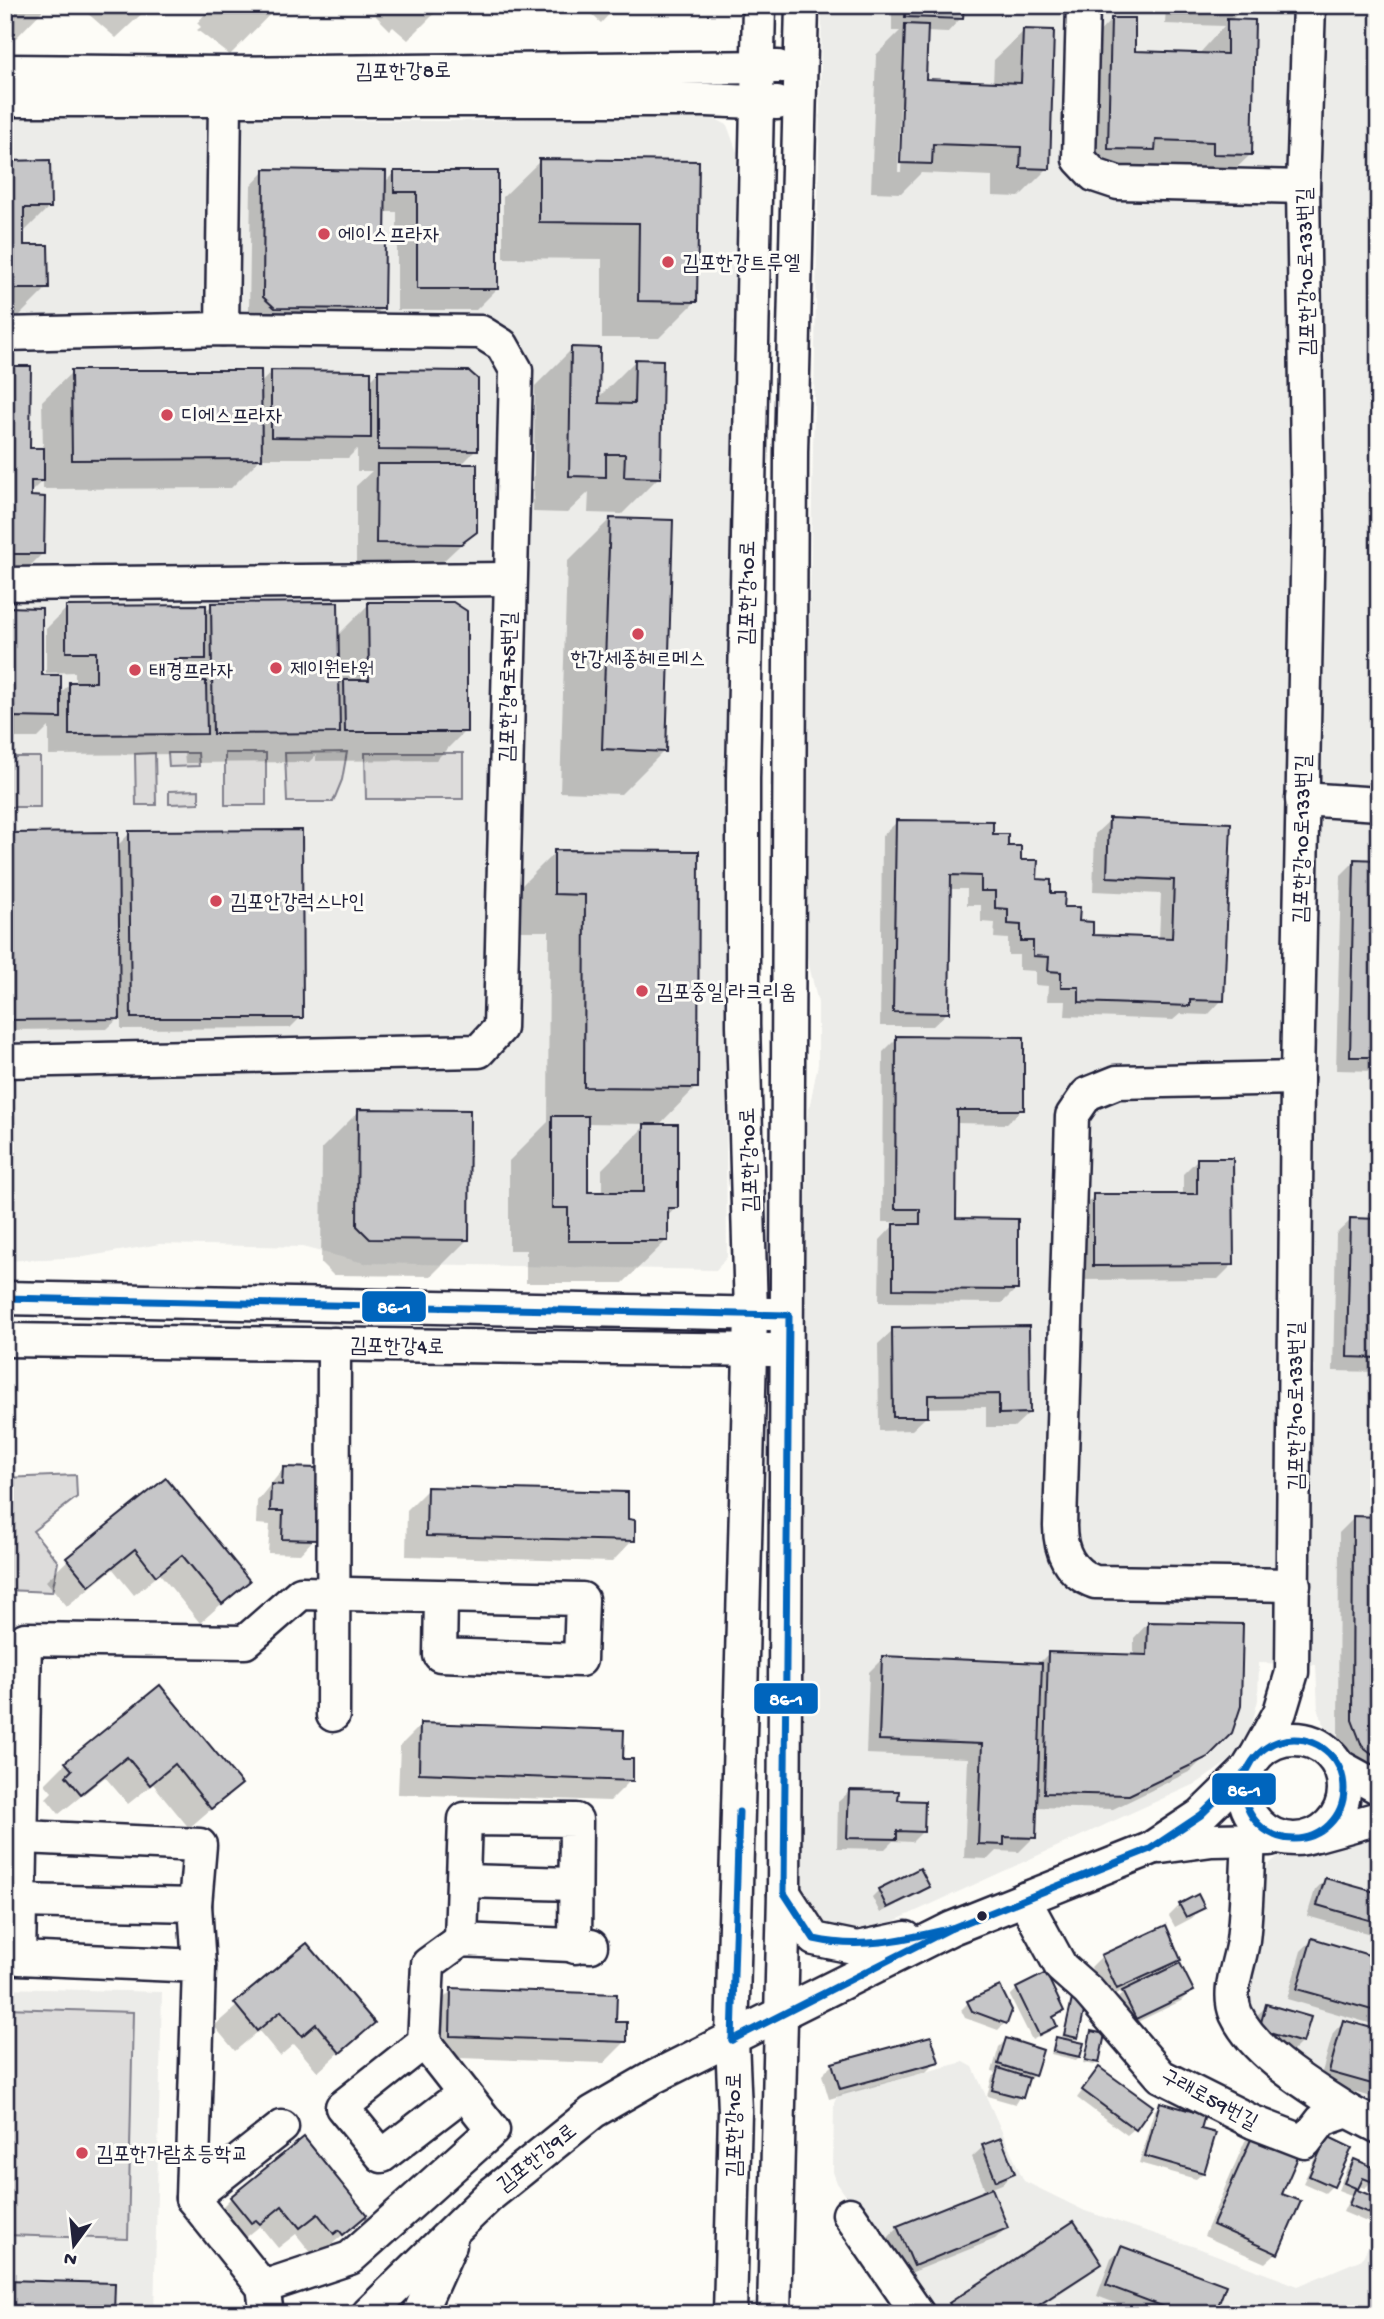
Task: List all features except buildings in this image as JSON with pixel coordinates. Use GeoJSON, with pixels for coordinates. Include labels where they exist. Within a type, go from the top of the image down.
{"type":"FeatureCollection","features":[{"type":"Feature","properties":{"kind":"street","name":"김포한강10로"},"geometry":{"type":"LineString","coordinates":[[730,2314],[735,2111],[732,2040],[751,1314],[743,1024],[743,779],[759,5]]}},
{"type":"Feature","properties":{"kind":"street","name":"김포한강10로"},"geometry":{"type":"LineString","coordinates":[[774,2314],[778,2014],[783,1893],[789,1315],[788,781],[798,105],[802,5]]}},
{"type":"Feature","properties":{"kind":"street"},"geometry":{"type":"LineString","coordinates":[[1083,5],[1079,159],[1094,175],[1118,183],[1303,187]]}},
{"type":"Feature","properties":{"kind":"street","name":"김포한강10로133번길"},"geometry":{"type":"LineString","coordinates":[[1292,1672],[1297,1078],[1308,525],[1303,187],[1308,5]]}},
{"type":"Feature","properties":{"kind":"street","name":"김포한강8로"},"geometry":{"type":"LineString","coordinates":[[5,71],[227,73],[800,67]]}},
{"type":"Feature","properties":{"kind":"street","name":"김포한강8로"},"geometry":{"type":"LineString","coordinates":[[5,100],[755,102],[798,105]]}},
{"type":"Feature","properties":{"kind":"street"},"geometry":{"type":"LineString","coordinates":[[222,329],[225,102]]}},
{"type":"Feature","properties":{"kind":"street","name":"김포한강9로75번길"},"geometry":{"type":"LineString","coordinates":[[5,334],[222,329],[481,332],[502,345],[516,370],[500,1028],[479,1051],[5,1061]]}},
{"type":"Feature","properties":{"kind":"street"},"geometry":{"type":"LineString","coordinates":[[5,584],[509,579]]}},
{"type":"Feature","properties":{"kind":"street"},"geometry":{"type":"LineString","coordinates":[[1302,799],[1379,804]]}},
{"type":"Feature","properties":{"kind":"street"},"geometry":{"type":"LineString","coordinates":[[1294,1585],[1095,1582],[1085,1579],[1069,1563],[1060,1541],[1060,1526],[1072,1116],[1087,1094],[1117,1083],[1297,1078]]}},
{"type":"Feature","properties":{"kind":"street","name":"김포한강4로"},"geometry":{"type":"LineString","coordinates":[[5,1298],[789,1315]]}},
{"type":"Feature","properties":{"kind":"street","name":"김포한강4로"},"geometry":{"type":"LineString","coordinates":[[5,1340],[788,1349]]}},
{"type":"Feature","properties":{"kind":"street"},"geometry":{"type":"LineString","coordinates":[[332,1715],[334,1344]]}},
{"type":"Feature","properties":{"kind":"street"},"geometry":{"type":"LineString","coordinates":[[199,1966],[19,1958],[25,1639],[245,1642],[302,1593],[582,1599],[580,1660],[440,1655],[441,1597]]}},
{"type":"Feature","properties":{"kind":"street"},"geometry":{"type":"LineString","coordinates":[[1292,1672],[1311,1726],[1333,1759],[1345,1785],[1343,1801],[1328,1827],[1315,1835]]}},
{"type":"Feature","properties":{"kind":"street"},"geometry":{"type":"LineString","coordinates":[[1283,1839],[1267,1832],[1254,1821],[1246,1805],[1243,1788],[1251,1764],[1280,1712],[1292,1672]]}},
{"type":"Feature","properties":{"kind":"street"},"geometry":{"type":"LineString","coordinates":[[783,1893],[814,1940],[858,1948],[952,1928],[1150,1849],[1201,1815],[1269,1745],[1286,1740],[1303,1740],[1379,1788]]}},
{"type":"Feature","properties":{"kind":"street"},"geometry":{"type":"LineString","coordinates":[[1150,1849],[1194,1842],[1301,1840],[1379,1818]]}},
{"type":"Feature","properties":{"kind":"street"},"geometry":{"type":"LineString","coordinates":[[23,1837],[200,1845],[195,1905],[199,1966],[192,2198],[265,2301],[350,2258],[493,2130],[424,2042],[428,1964],[461,1940],[583,1947],[574,1884],[576,1820],[465,1819],[461,1940]]}},
{"type":"Feature","properties":{"kind":"street"},"geometry":{"type":"LineString","coordinates":[[1250,1839],[1243,1941],[1232,1993],[1235,2012],[1249,2036],[1299,2079],[1348,2111],[1379,2127]]}},
{"type":"Feature","properties":{"kind":"street"},"geometry":{"type":"LineString","coordinates":[[464,1881],[574,1884]]}},
{"type":"Feature","properties":{"kind":"street","name":"구래로59번길"},"geometry":{"type":"LineString","coordinates":[[1024,1899],[1061,1967],[1088,1992],[1161,2076],[1253,2122],[1305,2142],[1322,2120],[1348,2111]]}},
{"type":"Feature","properties":{"kind":"street"},"geometry":{"type":"LineString","coordinates":[[20,1901],[195,1905]]}},
{"type":"Feature","properties":{"kind":"street","name":"김포한강9로"},"geometry":{"type":"LineString","coordinates":[[368,2314],[489,2196],[593,2112],[652,2078],[952,1928]]}},
{"type":"Feature","properties":{"kind":"street"},"geometry":{"type":"LineString","coordinates":[[424,2042],[342,2107],[382,2156],[464,2094]]}},
{"type":"Feature","properties":{"kind":"street"},"geometry":{"type":"LineString","coordinates":[[192,2198],[282,2127]]}},
{"type":"Feature","properties":{"kind":"street"},"geometry":{"type":"LineString","coordinates":[[849,2214],[918,2314]]}},
{"type":"Feature","properties":{"kind":"street"},"geometry":{"type":"LineString","coordinates":[[419,2314],[458,2227]]}},
{"type":"Feature","properties":{"kind":"shaded area"},"geometry":{"type":"Polygon","coordinates":[[[822,5],[1379,5],[1379,1773],[1347,1756],[1332,1741],[1318,1711],[1316,1665],[1259,1663],[1258,1700],[1249,1736],[1235,1757],[1199,1782],[870,1932],[834,1933],[806,1911],[800,1888],[807,1119],[818,1064],[818,1003],[803,940],[822,5]]]}},
{"type":"Feature","properties":{"kind":"shaded area"},"geometry":{"type":"Polygon","coordinates":[[[689,115],[714,118],[727,125],[737,152],[724,877],[727,1257],[716,1270],[364,1263],[302,1247],[160,1244],[84,1257],[5,1261],[5,117],[454,121],[689,115]]]}},
{"type":"Feature","properties":{"kind":"shaded area"},"geometry":{"type":"Polygon","coordinates":[[[347,752],[342,780],[333,802],[287,802],[285,753],[347,752]]]}},
{"type":"Feature","properties":{"kind":"shaded area"},"geometry":{"type":"Polygon","coordinates":[[[155,753],[156,805],[136,805],[135,754],[155,753]]]}},
{"type":"Feature","properties":{"kind":"shaded area"},"geometry":{"type":"Polygon","coordinates":[[[168,753],[198,753],[199,766],[169,767],[168,753]]]}},
{"type":"Feature","properties":{"kind":"shaded area"},"geometry":{"type":"Polygon","coordinates":[[[225,753],[266,753],[266,805],[225,805],[225,753]]]}},
{"type":"Feature","properties":{"kind":"shaded area"},"geometry":{"type":"Polygon","coordinates":[[[365,753],[463,753],[463,799],[366,799],[365,753]]]}},
{"type":"Feature","properties":{"kind":"shaded area"},"geometry":{"type":"Polygon","coordinates":[[[5,757],[40,757],[40,807],[5,807],[5,757]]]}},
{"type":"Feature","properties":{"kind":"shaded area"},"geometry":{"type":"Polygon","coordinates":[[[199,790],[199,803],[169,804],[169,791],[199,790]]]}},
{"type":"Feature","properties":{"kind":"shaded area"},"geometry":{"type":"Polygon","coordinates":[[[76,1475],[77,1497],[33,1531],[58,1562],[52,1592],[5,1590],[5,1478],[76,1475]]]}},
{"type":"Feature","properties":{"kind":"shaded area"},"geometry":{"type":"Polygon","coordinates":[[[1379,1819],[1379,2118],[1306,2073],[1244,2009],[1261,1878],[1269,1864],[1280,1855],[1379,1819]]]}},
{"type":"Feature","properties":{"kind":"shaded area","name":"김포한가람초등학교"},"geometry":{"type":"Polygon","coordinates":[[[5,1988],[162,1992],[154,2314],[5,2314],[5,1988]]]}},
{"type":"Feature","properties":{"kind":"shaded area"},"geometry":{"type":"Polygon","coordinates":[[[5,2008],[133,2012],[128,2239],[5,2235],[5,2008]]]}},
{"type":"Feature","properties":{"kind":"shaded area"},"geometry":{"type":"Polygon","coordinates":[[[964,2062],[973,2067],[1024,2181],[1085,2211],[1198,2248],[1298,2286],[1362,2259],[1372,2239],[1379,2244],[1379,2314],[929,2314],[837,2183],[833,2172],[834,2102],[839,2094],[964,2062]]]}},
{"type":"Feature","properties":{"kind":"transit line","name":"86-1"},"geometry":{"type":"LineString","coordinates":[[5,1298],[789,1315],[784,1893],[814,1939],[866,1943],[952,1928]]}},
{"type":"Feature","properties":{"kind":"transit line","name":"86-1"},"geometry":{"type":"LineString","coordinates":[[1294,1739],[1322,1747],[1336,1761],[1344,1789],[1336,1817],[1322,1831],[1294,1839],[1266,1831],[1252,1817],[1244,1789],[1252,1761],[1266,1747],[1294,1739]]}},
{"type":"Feature","properties":{"kind":"transit line","name":"86-1"},"geometry":{"type":"LineString","coordinates":[[732,2040],[952,1928],[1150,1849],[1201,1815],[1246,1771]]}},
{"type":"Feature","properties":{"kind":"transit line","name":"86-1"},"geometry":{"type":"LineString","coordinates":[[732,2040],[739,1812]]}},
{"type":"Feature","properties":{"kind":"place","name":"에이스프라자"},"geometry":{"type":"Point","coordinates":[324,234]}},
{"type":"Feature","properties":{"kind":"place","name":"김포한강트루엘"},"geometry":{"type":"Point","coordinates":[668,262]}},
{"type":"Feature","properties":{"kind":"place","name":"디에스프라자"},"geometry":{"type":"Point","coordinates":[167,415]}},
{"type":"Feature","properties":{"kind":"place","name":"한강세종헤르메스"},"geometry":{"type":"Point","coordinates":[638,634]}},
{"type":"Feature","properties":{"kind":"place","name":"제이원타워"},"geometry":{"type":"Point","coordinates":[276,668]}},
{"type":"Feature","properties":{"kind":"place","name":"태경프라자"},"geometry":{"type":"Point","coordinates":[135,670]}},
{"type":"Feature","properties":{"kind":"place","name":"김포안강럭스나인"},"geometry":{"type":"Point","coordinates":[216,901]}},
{"type":"Feature","properties":{"kind":"place","name":"김포중일 라크리움"},"geometry":{"type":"Point","coordinates":[642,991]}},
{"type":"Feature","properties":{"kind":"place","name":"김포한가람초등학교"},"geometry":{"type":"Point","coordinates":[82,2153]}}]}
